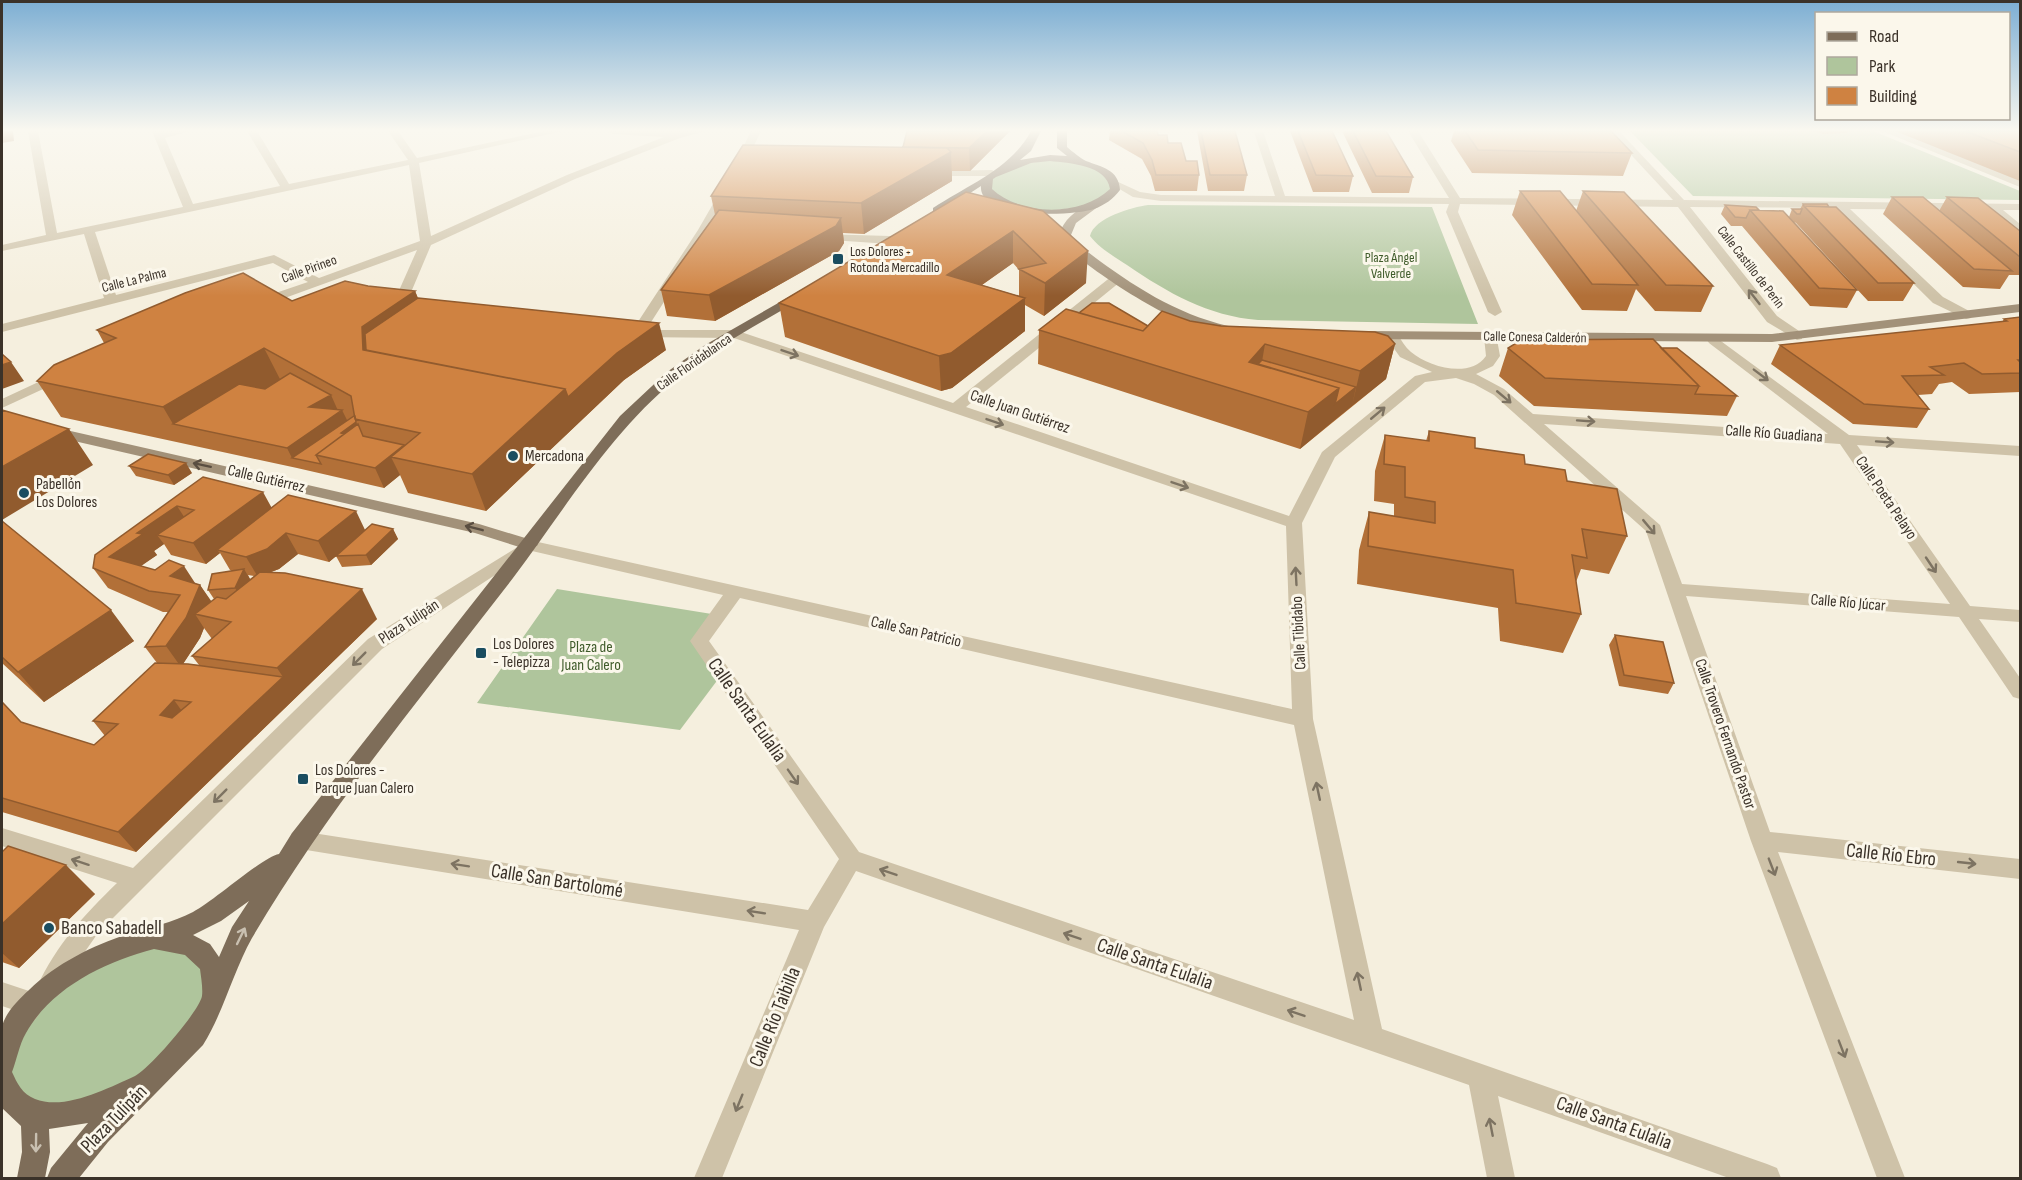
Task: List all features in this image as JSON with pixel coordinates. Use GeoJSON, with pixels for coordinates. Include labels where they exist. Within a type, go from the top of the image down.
{"type":"FeatureCollection","features":[{"type":"Feature","properties":{"kind":"main road"},"geometry":{"type":"LineString","coordinates":[[963,209],[927,220],[975,186]]}},
{"type":"Feature","properties":{"kind":"main road"},"geometry":{"type":"LineString","coordinates":[[985,186],[989,194],[1049,227],[1116,279],[1180,316],[1239,332]]}},
{"type":"Feature","properties":{"kind":"main road"},"geometry":{"type":"LineString","coordinates":[[1071,245],[1065,235],[1067,228],[1077,215],[1112,195],[1115,186]]}},
{"type":"Feature","properties":{"kind":"main road"},"geometry":{"type":"LineString","coordinates":[[987,206],[1054,212],[1093,206]]}},
{"type":"Feature","properties":{"kind":"main road"},"geometry":{"type":"LineString","coordinates":[[871,252],[905,231]]}},
{"type":"Feature","properties":{"kind":"main road","name":"Calle Floridablanca"},"geometry":{"type":"LineString","coordinates":[[529,545],[625,419],[672,375],[813,287]]}},
{"type":"Feature","properties":{"kind":"main road","name":"Calle Conesa Calderón"},"geometry":{"type":"LineString","coordinates":[[1357,335],[1714,340],[1797,336],[2020,308]]}},
{"type":"Feature","properties":{"kind":"main road","name":"Calle Gutiérrez"},"geometry":{"type":"LineString","coordinates":[[34,428],[456,523],[529,545]]}},
{"type":"Feature","properties":{"kind":"main road","name":"Plaza Tulipán"},"geometry":{"type":"LineString","coordinates":[[61,1179],[98,1132],[171,1062],[194,1036],[251,917],[300,840],[529,545]]}},
{"type":"Feature","properties":{"kind":"main road","name":"Plaza Tulipán"},"geometry":{"type":"LineString","coordinates":[[2,1063],[12,1033],[41,996],[90,960],[189,926],[220,908],[258,880],[300,840]]}},
{"type":"Feature","properties":{"kind":"main road","name":"Plaza Tulipán"},"geometry":{"type":"LineString","coordinates":[[142,941],[174,940],[198,949],[205,956],[214,973],[214,994],[208,1009]]}},
{"type":"Feature","properties":{"kind":"main road","name":"Plaza Tulipán"},"geometry":{"type":"LineString","coordinates":[[15,1108],[52,1116],[90,1109],[140,1086],[171,1062]]}},
{"type":"Feature","properties":{"kind":"main road"},"geometry":{"type":"LineString","coordinates":[[2,1081],[5,1092],[15,1108],[32,1117],[38,1138],[31,1179]]}},
{"type":"Feature","properties":{"kind":"street"},"geometry":{"type":"LineString","coordinates":[[43,186],[52,237]]}},
{"type":"Feature","properties":{"kind":"street"},"geometry":{"type":"LineString","coordinates":[[180,186],[189,208]]}},
{"type":"Feature","properties":{"kind":"street"},"geometry":{"type":"LineString","coordinates":[[2,248],[295,186]]}},
{"type":"Feature","properties":{"kind":"street"},"geometry":{"type":"LineString","coordinates":[[398,306],[426,243],[418,186]]}},
{"type":"Feature","properties":{"kind":"street","name":"Calle Pirineo"},"geometry":{"type":"LineString","coordinates":[[252,306],[426,243],[551,186]]}},
{"type":"Feature","properties":{"kind":"street"},"geometry":{"type":"LineString","coordinates":[[637,334],[709,231],[734,186]]}},
{"type":"Feature","properties":{"kind":"street"},"geometry":{"type":"LineString","coordinates":[[1120,186],[1152,198],[2020,207]]}},
{"type":"Feature","properties":{"kind":"street"},"geometry":{"type":"LineString","coordinates":[[1277,186],[1281,199]]}},
{"type":"Feature","properties":{"kind":"street"},"geometry":{"type":"LineString","coordinates":[[1447,186],[1456,201]]}},
{"type":"Feature","properties":{"kind":"street","name":"Calle Castillo de Perín"},"geometry":{"type":"LineString","coordinates":[[1665,186],[1772,319],[1797,336]]}},
{"type":"Feature","properties":{"kind":"street"},"geometry":{"type":"LineString","coordinates":[[1456,201],[1452,212],[1495,312]]}},
{"type":"Feature","properties":{"kind":"street"},"geometry":{"type":"LineString","coordinates":[[1840,205],[1938,300],[1966,315]]}},
{"type":"Feature","properties":{"kind":"street"},"geometry":{"type":"LineString","coordinates":[[1992,207],[2020,229]]}},
{"type":"Feature","properties":{"kind":"street"},"geometry":{"type":"LineString","coordinates":[[88,230],[111,301]]}},
{"type":"Feature","properties":{"kind":"street"},"geometry":{"type":"LineString","coordinates":[[808,236],[890,240]]}},
{"type":"Feature","properties":{"kind":"street","name":"Calle La Palma"},"geometry":{"type":"LineString","coordinates":[[2,328],[274,259],[318,282]]}},
{"type":"Feature","properties":{"kind":"street"},"geometry":{"type":"LineString","coordinates":[[334,276],[356,285]]}},
{"type":"Feature","properties":{"kind":"street"},"geometry":{"type":"LineString","coordinates":[[955,409],[1116,279]]}},
{"type":"Feature","properties":{"kind":"street","name":"Calle Juan Gutiérrez"},"geometry":{"type":"LineString","coordinates":[[620,337],[637,334],[735,334],[1294,523]]}},
{"type":"Feature","properties":{"kind":"street"},"geometry":{"type":"LineString","coordinates":[[1392,336],[1398,348],[1413,361],[1452,373]]}},
{"type":"Feature","properties":{"kind":"street","name":"Calle Tibidabo"},"geometry":{"type":"LineString","coordinates":[[1371,1039],[1303,719],[1294,523],[1328,455],[1420,379],[1430,375],[1471,371],[1491,361],[1494,356],[1491,337]]}},
{"type":"Feature","properties":{"kind":"street","name":"Calle Poeta Pelayo"},"geometry":{"type":"LineString","coordinates":[[1714,340],[1845,439],[2020,692]]}},
{"type":"Feature","properties":{"kind":"street"},"geometry":{"type":"LineString","coordinates":[[2,404],[77,370]]}},
{"type":"Feature","properties":{"kind":"street","name":"Calle Trovero Fernando Pastor"},"geometry":{"type":"LineString","coordinates":[[1452,373],[1488,385],[1654,529],[1762,842],[1891,1179]]}},
{"type":"Feature","properties":{"kind":"street","name":"Calle Río Guadiana"},"geometry":{"type":"LineString","coordinates":[[1527,417],[2020,451]]}},
{"type":"Feature","properties":{"kind":"street","name":"Calle San Patricio"},"geometry":{"type":"LineString","coordinates":[[529,545],[1303,719]]}},
{"type":"Feature","properties":{"kind":"street","name":"Plaza Tulipán"},"geometry":{"type":"LineString","coordinates":[[2,1035],[41,996],[76,941],[375,644],[529,545]]}},
{"type":"Feature","properties":{"kind":"street","name":"Calle Río Júcar"},"geometry":{"type":"LineString","coordinates":[[1675,589],[2020,616]]}},
{"type":"Feature","properties":{"kind":"street","name":"Calle Santa Eulalia"},"geometry":{"type":"LineString","coordinates":[[735,592],[699,641],[850,860],[1481,1076],[1767,1179]]}},
{"type":"Feature","properties":{"kind":"street"},"geometry":{"type":"LineString","coordinates":[[2,837],[136,879]]}},
{"type":"Feature","properties":{"kind":"street","name":"Calle San Bartolomé"},"geometry":{"type":"LineString","coordinates":[[300,840],[814,922]]}},
{"type":"Feature","properties":{"kind":"street","name":"Calle Río Ebro"},"geometry":{"type":"LineString","coordinates":[[1762,842],[2020,868]]}},
{"type":"Feature","properties":{"kind":"street","name":"Calle Río Taibilla"},"geometry":{"type":"LineString","coordinates":[[708,1179],[814,922],[850,860]]}},
{"type":"Feature","properties":{"kind":"street"},"geometry":{"type":"LineString","coordinates":[[2,994],[41,996]]}},
{"type":"Feature","properties":{"kind":"street"},"geometry":{"type":"LineString","coordinates":[[1481,1076],[1501,1179]]}},
{"type":"Feature","properties":{"kind":"green space"},"geometry":{"type":"Polygon","coordinates":[[[990,186],[1114,186],[1093,206],[1045,211],[1000,201],[990,186]]]}},
{"type":"Feature","properties":{"kind":"green space"},"geometry":{"type":"Polygon","coordinates":[[[1683,186],[2008,186],[2020,191],[2020,200],[1693,196],[1683,186]]]}},
{"type":"Feature","properties":{"kind":"green space","name":"Plaza Ángel Valverde"},"geometry":{"type":"Polygon","coordinates":[[[1148,205],[1432,207],[1478,324],[1258,320],[1222,314],[1205,308],[1173,294],[1142,275],[1107,252],[1090,236],[1098,224],[1114,214],[1148,205]]]}},
{"type":"Feature","properties":{"kind":"green space","name":"Plaza de Juan Calero"},"geometry":{"type":"Polygon","coordinates":[[[557,589],[718,615],[699,641],[722,674],[680,730],[477,703],[557,589]]]}},
{"type":"Feature","properties":{"kind":"green space"},"geometry":{"type":"Polygon","coordinates":[[[174,940],[214,973],[182,1050],[71,1114],[5,1092],[2,1081],[2,1063],[60,980],[174,940]]]}},
{"type":"Feature","properties":{"kind":"building"},"geometry":{"type":"Polygon","coordinates":[[[717,186],[891,186],[861,203],[711,196],[717,186]]]}},
{"type":"Feature","properties":{"kind":"building"},"geometry":{"type":"Polygon","coordinates":[[[1520,191],[1560,191],[1638,285],[1592,284],[1520,191]]]}},
{"type":"Feature","properties":{"kind":"building"},"geometry":{"type":"Polygon","coordinates":[[[1583,191],[1624,192],[1713,286],[1666,285],[1583,191]]]}},
{"type":"Feature","properties":{"kind":"building"},"geometry":{"type":"Polygon","coordinates":[[[966,192],[1043,211],[1088,251],[1045,283],[1019,269],[1046,263],[1013,231],[947,275],[1025,298],[951,353],[939,356],[779,303],[966,192]]]}},
{"type":"Feature","properties":{"kind":"building"},"geometry":{"type":"Polygon","coordinates":[[[1892,197],[1923,197],[2012,271],[1974,269],[1892,197]]]}},
{"type":"Feature","properties":{"kind":"building"},"geometry":{"type":"Polygon","coordinates":[[[1947,197],[1978,198],[2020,231],[2020,257],[1947,197]]]}},
{"type":"Feature","properties":{"kind":"building"},"geometry":{"type":"Polygon","coordinates":[[[1803,204],[1827,204],[1829,207],[1804,206],[1803,204]]]}},
{"type":"Feature","properties":{"kind":"building"},"geometry":{"type":"Polygon","coordinates":[[[1725,205],[1756,207],[1759,210],[1750,210],[1746,218],[1735,217],[1725,205]]]}},
{"type":"Feature","properties":{"kind":"building"},"geometry":{"type":"Polygon","coordinates":[[[1804,206],[1836,207],[1914,283],[1878,283],[1804,206]]]}},
{"type":"Feature","properties":{"kind":"building"},"geometry":{"type":"Polygon","coordinates":[[[1792,209],[1802,209],[1800,214],[1797,214],[1792,209]]]}},
{"type":"Feature","properties":{"kind":"building"},"geometry":{"type":"Polygon","coordinates":[[[719,210],[841,218],[836,226],[709,295],[661,290],[719,210]]]}},
{"type":"Feature","properties":{"kind":"building"},"geometry":{"type":"Polygon","coordinates":[[[1750,210],[1783,211],[1857,290],[1819,288],[1750,210]]]}},
{"type":"Feature","properties":{"kind":"building"},"geometry":{"type":"Polygon","coordinates":[[[243,273],[292,301],[345,281],[415,291],[362,327],[363,350],[565,389],[472,474],[391,457],[420,433],[355,419],[351,396],[264,348],[163,407],[37,381],[54,365],[116,338],[97,330],[185,293],[243,273]]]}},
{"type":"Feature","properties":{"kind":"building"},"geometry":{"type":"Polygon","coordinates":[[[418,298],[659,323],[617,353],[568,397],[565,389],[366,350],[365,334],[418,298]]]}},
{"type":"Feature","properties":{"kind":"building"},"geometry":{"type":"Polygon","coordinates":[[[1092,303],[1109,303],[1148,326],[1143,331],[1079,313],[1092,303]]]}},
{"type":"Feature","properties":{"kind":"building"},"geometry":{"type":"Polygon","coordinates":[[[1066,309],[1143,331],[1162,311],[1190,321],[1221,326],[1375,332],[1388,336],[1395,344],[1360,371],[1265,344],[1249,362],[1339,388],[1308,412],[1039,330],[1066,309]]]}},
{"type":"Feature","properties":{"kind":"building"},"geometry":{"type":"Polygon","coordinates":[[[2020,317],[2020,360],[2018,360],[2020,373],[1982,374],[1964,363],[1930,367],[1944,375],[1902,376],[1929,409],[1864,404],[1780,345],[2007,321],[2004,319],[2020,317]]]}},
{"type":"Feature","properties":{"kind":"building"},"geometry":{"type":"Polygon","coordinates":[[[1653,339],[1699,386],[1545,378],[1508,348],[1521,340],[1653,339]]]}},
{"type":"Feature","properties":{"kind":"building"},"geometry":{"type":"Polygon","coordinates":[[[1661,348],[1677,348],[1737,396],[1695,394],[1699,386],[1661,348]]]}},
{"type":"Feature","properties":{"kind":"building"},"geometry":{"type":"Polygon","coordinates":[[[2,354],[11,362],[2,365],[2,354]]]}},
{"type":"Feature","properties":{"kind":"building"},"geometry":{"type":"Polygon","coordinates":[[[1262,360],[1356,387],[1335,404],[1339,388],[1258,364],[1262,360]]]}},
{"type":"Feature","properties":{"kind":"building"},"geometry":{"type":"Polygon","coordinates":[[[290,373],[331,395],[309,407],[342,410],[287,448],[173,424],[239,384],[265,389],[290,373]]]}},
{"type":"Feature","properties":{"kind":"building"},"geometry":{"type":"Polygon","coordinates":[[[2,410],[69,429],[2,467],[2,410]]]}},
{"type":"Feature","properties":{"kind":"building"},"geometry":{"type":"Polygon","coordinates":[[[354,416],[356,422],[316,455],[321,464],[292,458],[354,416]]]}},
{"type":"Feature","properties":{"kind":"building"},"geometry":{"type":"Polygon","coordinates":[[[358,424],[363,436],[404,445],[375,468],[316,455],[358,424]]]}},
{"type":"Feature","properties":{"kind":"building"},"geometry":{"type":"Polygon","coordinates":[[[1429,431],[1475,438],[1475,448],[1524,455],[1525,464],[1565,470],[1567,481],[1617,489],[1627,536],[1582,529],[1587,558],[1572,555],[1581,614],[1516,603],[1513,570],[1368,546],[1369,512],[1435,523],[1435,502],[1405,497],[1405,467],[1384,464],[1385,435],[1429,441],[1429,431]]]}},
{"type":"Feature","properties":{"kind":"building"},"geometry":{"type":"Polygon","coordinates":[[[148,454],[186,463],[168,475],[129,466],[148,454]]]}},
{"type":"Feature","properties":{"kind":"building"},"geometry":{"type":"Polygon","coordinates":[[[203,477],[263,492],[193,543],[157,535],[194,510],[177,506],[137,533],[143,534],[109,557],[155,570],[169,560],[184,566],[170,576],[200,585],[186,618],[166,646],[145,647],[180,595],[149,591],[93,568],[95,555],[203,477]]]}},
{"type":"Feature","properties":{"kind":"building"},"geometry":{"type":"Polygon","coordinates":[[[288,495],[356,511],[318,541],[286,533],[267,549],[246,557],[217,550],[288,495]]]}},
{"type":"Feature","properties":{"kind":"building"},"geometry":{"type":"Polygon","coordinates":[[[2,521],[111,610],[18,672],[2,657],[2,521]]]}},
{"type":"Feature","properties":{"kind":"building"},"geometry":{"type":"Polygon","coordinates":[[[372,524],[393,529],[366,555],[336,556],[372,524]]]}},
{"type":"Feature","properties":{"kind":"building"},"geometry":{"type":"Polygon","coordinates":[[[244,569],[235,588],[208,590],[212,574],[244,569]]]}},
{"type":"Feature","properties":{"kind":"building"},"geometry":{"type":"Polygon","coordinates":[[[260,572],[285,573],[362,589],[277,668],[192,656],[231,622],[195,614],[217,597],[226,599],[260,572]]]}},
{"type":"Feature","properties":{"kind":"building"},"geometry":{"type":"Polygon","coordinates":[[[1615,635],[1663,642],[1674,683],[1624,675],[1615,635]]]}},
{"type":"Feature","properties":{"kind":"building"},"geometry":{"type":"Polygon","coordinates":[[[155,663],[188,664],[283,677],[118,832],[2,798],[2,702],[21,722],[94,745],[118,724],[93,721],[155,663]],[[174,700],[160,715],[172,718],[191,702],[174,700]]]}},
{"type":"Feature","properties":{"kind":"building"},"geometry":{"type":"Polygon","coordinates":[[[8,846],[66,865],[2,924],[2,852],[8,846]]]}},
{"type":"Feature","properties":{"kind":"place","name":"Los Dolores - Rotonda Mercadillo"},"geometry":{"type":"Point","coordinates":[838,259]}},
{"type":"Feature","properties":{"kind":"place","name":"Mercadona"},"geometry":{"type":"Point","coordinates":[513,456]}},
{"type":"Feature","properties":{"kind":"place","name":"Pabellón Los Dolores"},"geometry":{"type":"Point","coordinates":[24,493]}},
{"type":"Feature","properties":{"kind":"place","name":"Los Dolores - Telepizza"},"geometry":{"type":"Point","coordinates":[481,653]}},
{"type":"Feature","properties":{"kind":"place","name":"Los Dolores - Parque Juan Calero"},"geometry":{"type":"Point","coordinates":[303,779]}},
{"type":"Feature","properties":{"kind":"place","name":"Banco Sabadell"},"geometry":{"type":"Point","coordinates":[49,928]}}]}
